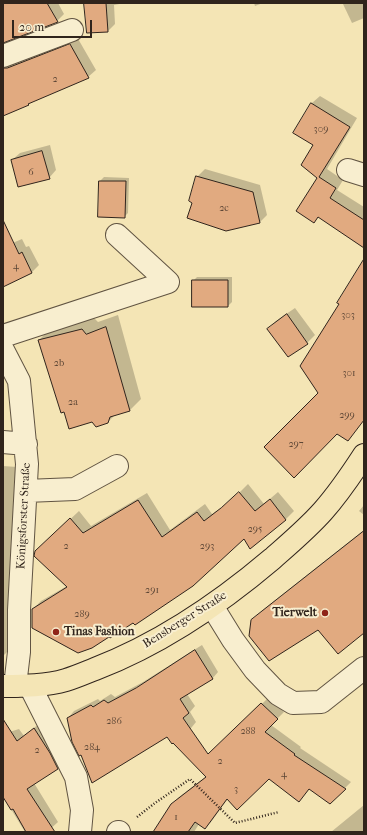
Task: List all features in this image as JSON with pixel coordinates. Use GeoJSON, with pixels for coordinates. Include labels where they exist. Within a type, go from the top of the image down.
{"type":"FeatureCollection","features":[{"type":"Feature","properties":{"kind":"main road","name":"Bensberger Straße"},"geometry":{"type":"LineString","coordinates":[[16,686],[66,680],[117,660],[166,634],[212,606],[255,574],[322,512],[342,488],[364,455]]}},
{"type":"Feature","properties":{"kind":"street"},"geometry":{"type":"LineString","coordinates":[[3,56],[72,30]]}},
{"type":"Feature","properties":{"kind":"street"},"geometry":{"type":"LineString","coordinates":[[3,336],[168,282],[117,235]]}},
{"type":"Feature","properties":{"kind":"street","name":"Königsforster Straße"},"geometry":{"type":"LineString","coordinates":[[3,350],[19,381],[27,464],[19,610],[19,652],[16,686]]}},
{"type":"Feature","properties":{"kind":"street"},"geometry":{"type":"LineString","coordinates":[[3,442],[26,444]]}},
{"type":"Feature","properties":{"kind":"street"},"geometry":{"type":"LineString","coordinates":[[26,491],[75,489],[117,466]]}},
{"type":"Feature","properties":{"kind":"street"},"geometry":{"type":"LineString","coordinates":[[212,606],[233,640],[255,670],[278,694],[293,704],[321,702],[364,668]]}},
{"type":"Feature","properties":{"kind":"street"},"geometry":{"type":"LineString","coordinates":[[16,686],[76,777],[82,810],[80,832]]}},
{"type":"Feature","properties":{"kind":"path"},"geometry":{"type":"LineString","coordinates":[[118,832],[155,803],[190,779],[236,823],[279,812]]}},
{"type":"Feature","properties":{"kind":"building"},"geometry":{"type":"Polygon","coordinates":[[[3,3],[47,3],[58,22],[3,43],[3,3]]]}},
{"type":"Feature","properties":{"kind":"building"},"geometry":{"type":"Polygon","coordinates":[[[84,3],[106,3],[108,32],[87,33],[84,3]]]}},
{"type":"Feature","properties":{"kind":"building"},"geometry":{"type":"Polygon","coordinates":[[[70,44],[89,78],[3,116],[3,68],[7,68],[70,44]]]}},
{"type":"Feature","properties":{"kind":"building"},"geometry":{"type":"Polygon","coordinates":[[[311,103],[350,127],[319,177],[336,188],[330,198],[364,220],[364,248],[318,217],[314,223],[296,211],[317,178],[301,165],[313,145],[293,133],[311,103]]]}},
{"type":"Feature","properties":{"kind":"building"},"geometry":{"type":"Polygon","coordinates":[[[42,151],[50,179],[18,187],[11,160],[42,151]]]}},
{"type":"Feature","properties":{"kind":"building"},"geometry":{"type":"Polygon","coordinates":[[[196,176],[253,192],[260,223],[226,231],[187,218],[192,203],[189,201],[196,176]]]}},
{"type":"Feature","properties":{"kind":"building"},"geometry":{"type":"Polygon","coordinates":[[[99,181],[126,181],[125,218],[98,217],[99,181]]]}},
{"type":"Feature","properties":{"kind":"building"},"geometry":{"type":"Polygon","coordinates":[[[3,220],[19,254],[22,252],[32,273],[3,287],[3,220]]]}},
{"type":"Feature","properties":{"kind":"building"},"geometry":{"type":"Polygon","coordinates":[[[364,259],[364,420],[348,441],[337,434],[294,478],[264,447],[318,393],[300,366],[339,304],[337,303],[364,259]]]}},
{"type":"Feature","properties":{"kind":"building"},"geometry":{"type":"Polygon","coordinates":[[[192,280],[228,280],[228,307],[192,307],[192,280]]]}},
{"type":"Feature","properties":{"kind":"building"},"geometry":{"type":"Polygon","coordinates":[[[287,314],[308,344],[288,357],[267,329],[287,314]]]}},
{"type":"Feature","properties":{"kind":"building"},"geometry":{"type":"Polygon","coordinates":[[[106,327],[130,411],[110,417],[108,423],[96,427],[92,422],[69,429],[64,412],[61,413],[38,340],[82,329],[86,334],[106,327]]]}},
{"type":"Feature","properties":{"kind":"building"},"geometry":{"type":"Polygon","coordinates":[[[239,492],[255,511],[270,499],[286,520],[250,549],[244,539],[193,586],[135,625],[133,623],[92,648],[78,653],[32,628],[32,609],[67,587],[34,556],[35,551],[70,518],[83,533],[138,500],[162,537],[197,512],[204,521],[239,492]]]}},
{"type":"Feature","properties":{"kind":"building"},"geometry":{"type":"Polygon","coordinates":[[[364,531],[364,633],[338,654],[318,630],[269,661],[249,636],[251,620],[364,531]]]}},
{"type":"Feature","properties":{"kind":"building"},"geometry":{"type":"Polygon","coordinates":[[[195,650],[213,679],[180,699],[189,713],[183,718],[208,754],[261,703],[278,719],[265,732],[295,754],[294,755],[346,789],[330,804],[309,789],[299,802],[269,779],[237,810],[227,799],[205,829],[195,822],[188,832],[153,832],[171,804],[206,777],[173,743],[172,744],[167,737],[92,783],[81,755],[79,756],[72,742],[67,718],[91,705],[93,707],[104,700],[108,703],[136,688],[195,650]]]}},
{"type":"Feature","properties":{"kind":"building"},"geometry":{"type":"Polygon","coordinates":[[[3,719],[17,741],[34,728],[58,769],[27,789],[55,832],[26,832],[13,809],[11,810],[3,797],[3,719]]]}},
{"type":"Feature","properties":{"kind":"place","name":"Tierwelt"},"geometry":{"type":"Point","coordinates":[325,613]}},
{"type":"Feature","properties":{"kind":"place","name":"Tinas Fashion"},"geometry":{"type":"Point","coordinates":[56,632]}}]}
